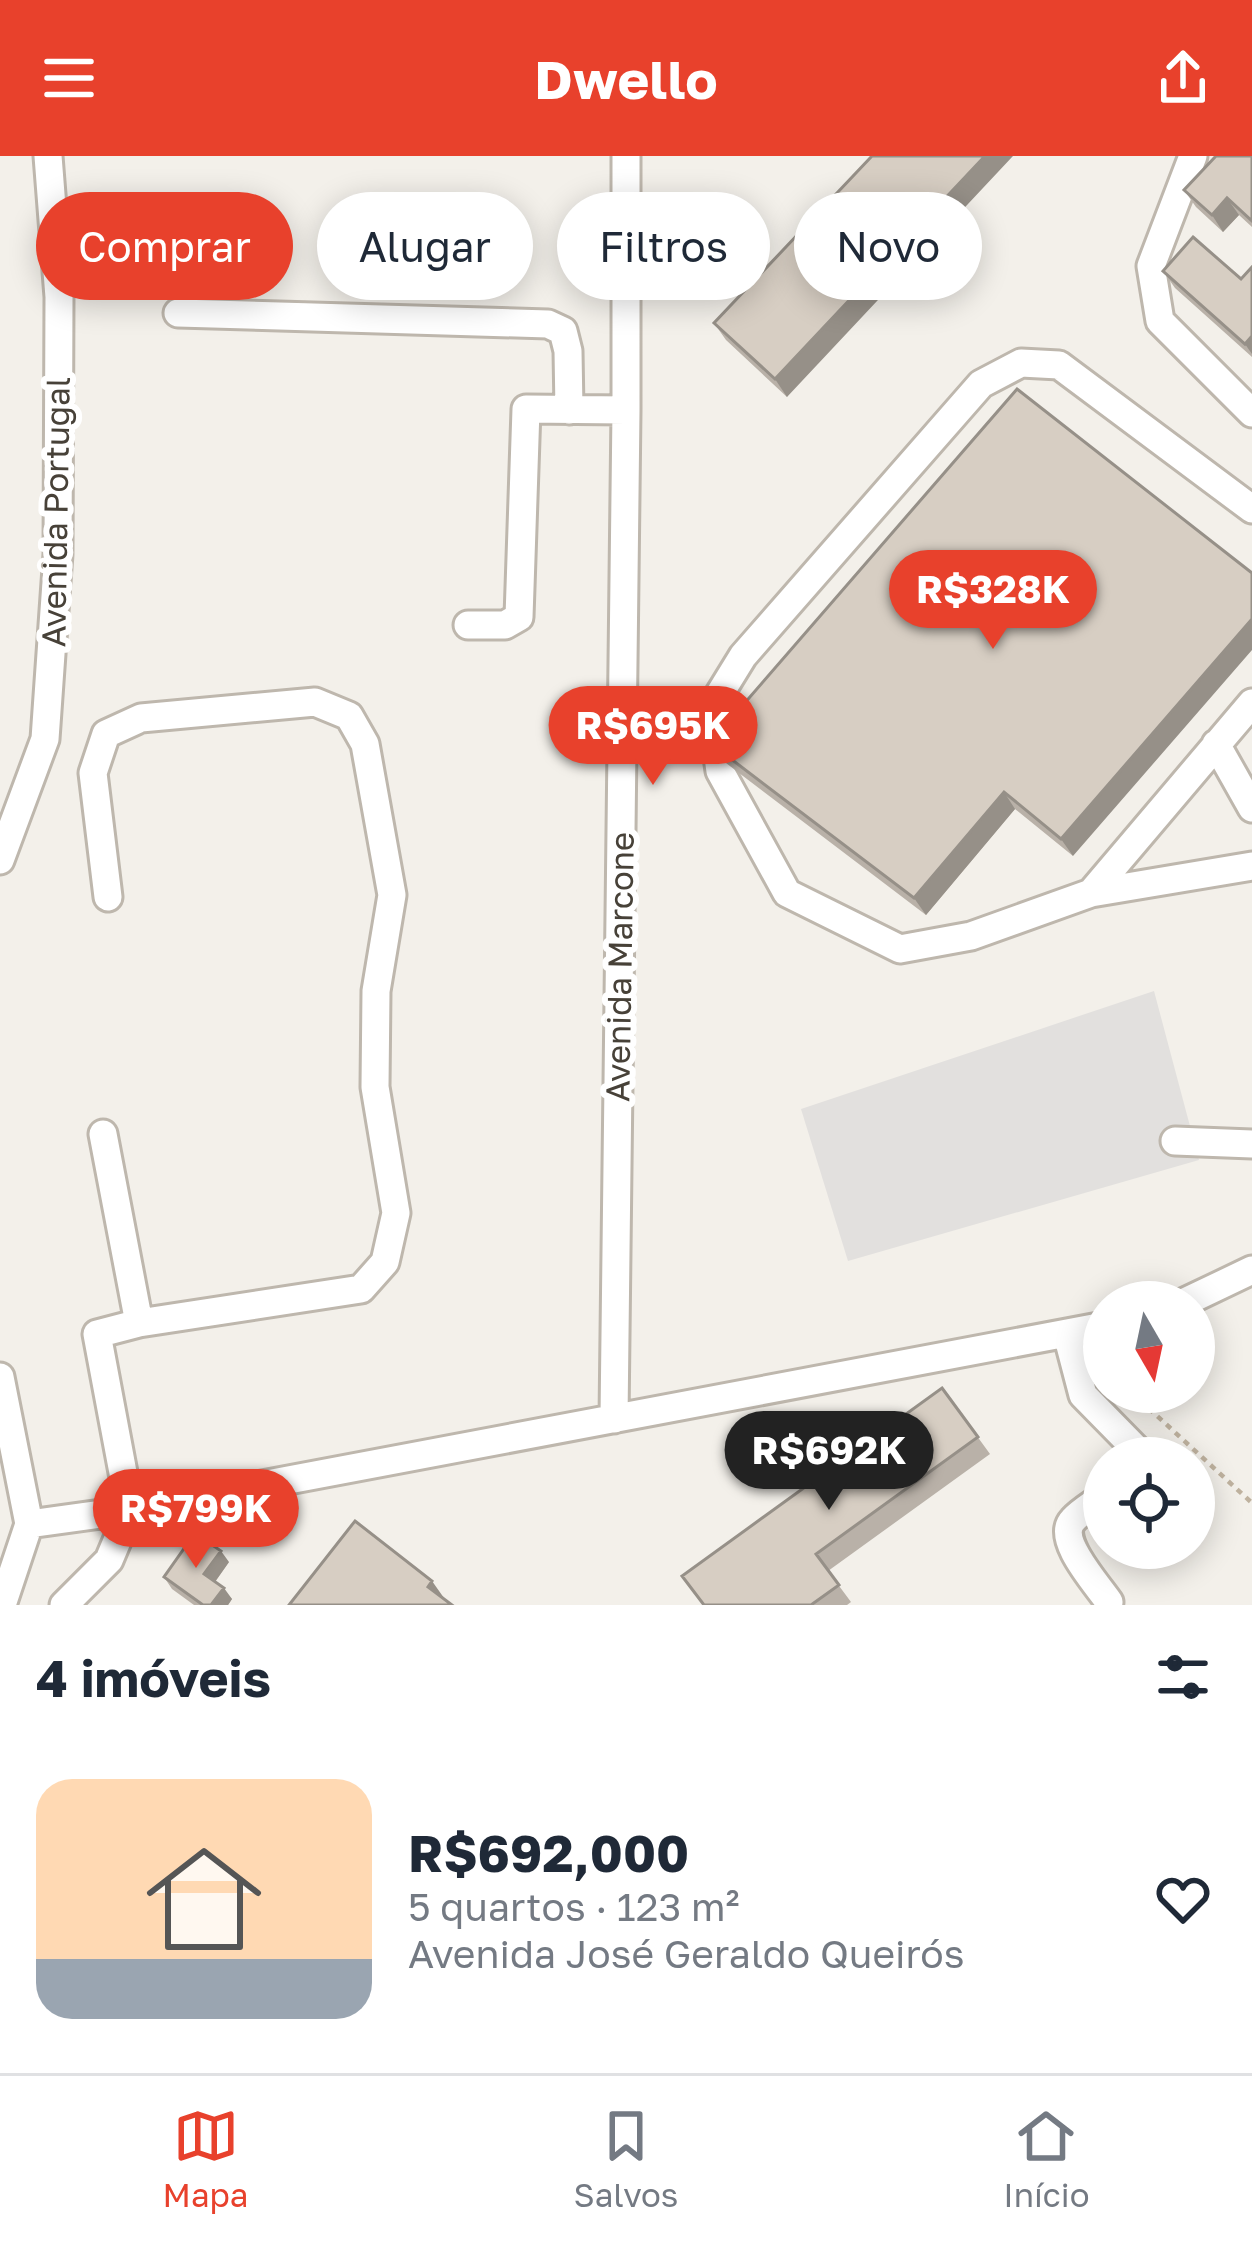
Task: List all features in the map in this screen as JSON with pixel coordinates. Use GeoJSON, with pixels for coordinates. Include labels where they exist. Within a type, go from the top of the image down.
{"type":"FeatureCollection","features":[{"type":"Feature","properties":{"kind":"street","name":"Avenida Portugal"},"geometry":{"type":"LineString","coordinates":[[0,860],[46,739],[58,531],[58,297],[48,156]]}},
{"type":"Feature","properties":{"kind":"street","name":"Avenida Marcone"},"geometry":{"type":"LineString","coordinates":[[614,1419],[626,156]]}},
{"type":"Feature","properties":{"kind":"street"},"geometry":{"type":"LineString","coordinates":[[1193,156],[1151,266],[1160,321],[1252,412]]}},
{"type":"Feature","properties":{"kind":"street"},"geometry":{"type":"LineString","coordinates":[[178,313],[548,324],[563,331],[568,351],[569,410]]}},
{"type":"Feature","properties":{"kind":"street"},"geometry":{"type":"LineString","coordinates":[[1252,509],[1059,365],[1021,362],[981,384],[743,656],[712,708],[720,771],[787,893],[900,949],[971,936],[1091,893],[1252,866]]}},
{"type":"Feature","properties":{"kind":"street"},"geometry":{"type":"LineString","coordinates":[[1217,378],[1252,373]]}},
{"type":"Feature","properties":{"kind":"street"},"geometry":{"type":"LineString","coordinates":[[468,625],[506,625],[519,617],[526,410],[626,410]]}},
{"type":"Feature","properties":{"kind":"street"},"geometry":{"type":"LineString","coordinates":[[64,1605],[109,1560],[130,1510],[98,1334],[139,1323],[362,1289],[385,1262],[396,1213],[375,1087],[376,991],[392,895],[365,744],[349,716],[315,702],[141,718],[106,734],[93,773],[108,897]]}},
{"type":"Feature","properties":{"kind":"street"},"geometry":{"type":"LineString","coordinates":[[1091,893],[1252,703]]}},
{"type":"Feature","properties":{"kind":"street"},"geometry":{"type":"LineString","coordinates":[[1216,744],[1252,808]]}},
{"type":"Feature","properties":{"kind":"street"},"geometry":{"type":"LineString","coordinates":[[103,1134],[139,1323]]}},
{"type":"Feature","properties":{"kind":"street"},"geometry":{"type":"LineString","coordinates":[[1175,1142],[1252,1144]]}},
{"type":"Feature","properties":{"kind":"street"},"geometry":{"type":"LineString","coordinates":[[1215,1288],[1252,1270]]}},
{"type":"Feature","properties":{"kind":"street"},"geometry":{"type":"LineString","coordinates":[[29,1524],[130,1510],[1083,1331]]}},
{"type":"Feature","properties":{"kind":"street"},"geometry":{"type":"LineString","coordinates":[[1067,1334],[1083,1395],[1124,1437]]}},
{"type":"Feature","properties":{"kind":"street"},"geometry":{"type":"LineString","coordinates":[[0,1378],[29,1524],[2,1605]]}},
{"type":"Feature","properties":{"kind":"street"},"geometry":{"type":"LineString","coordinates":[[1083,1512],[1070,1522],[1067,1532],[1083,1565]]}},
{"type":"Feature","properties":{"kind":"street"},"geometry":{"type":"LineString","coordinates":[[1086,1569],[1109,1602]]}},
{"type":"Feature","properties":{"kind":"path"},"geometry":{"type":"LineString","coordinates":[[1154,1413],[1252,1503]]}},
{"type":"Feature","properties":{"kind":"shaded area"},"geometry":{"type":"Polygon","coordinates":[[[1154,991],[1199,1160],[848,1261],[801,1109],[1154,991]]]}},
{"type":"Feature","properties":{"kind":"building"},"geometry":{"type":"Polygon","coordinates":[[[872,156],[985,156],[951,192],[838,192],[872,156]]]}},
{"type":"Feature","properties":{"kind":"building"},"geometry":{"type":"Polygon","coordinates":[[[1216,156],[1252,156],[1252,221],[1227,198],[1212,215],[1184,190],[1216,156]]]}},
{"type":"Feature","properties":{"kind":"building"},"geometry":{"type":"Polygon","coordinates":[[[1193,237],[1241,279],[1252,267],[1252,336],[1245,344],[1163,271],[1193,237]]]}},
{"type":"Feature","properties":{"kind":"building"},"geometry":{"type":"Polygon","coordinates":[[[794,238],[794,300],[849,300],[775,379],[714,323],[736,300],[770,300],[770,264],[794,238]]]}},
{"type":"Feature","properties":{"kind":"building"},"geometry":{"type":"Polygon","coordinates":[[[1017,389],[1252,573],[1252,619],[1061,839],[1004,792],[914,898],[710,743],[1017,389]]]}},
{"type":"Feature","properties":{"kind":"building"},"geometry":{"type":"Polygon","coordinates":[[[942,1388],[978,1437],[816,1554],[839,1585],[811,1605],[704,1605],[682,1576],[942,1388]]]}},
{"type":"Feature","properties":{"kind":"building"},"geometry":{"type":"Polygon","coordinates":[[[355,1521],[432,1581],[428,1587],[452,1605],[289,1605],[355,1521]]]}},
{"type":"Feature","properties":{"kind":"building"},"geometry":{"type":"Polygon","coordinates":[[[195,1533],[221,1551],[204,1574],[224,1588],[211,1605],[203,1605],[164,1577],[195,1533]]]}}]}
